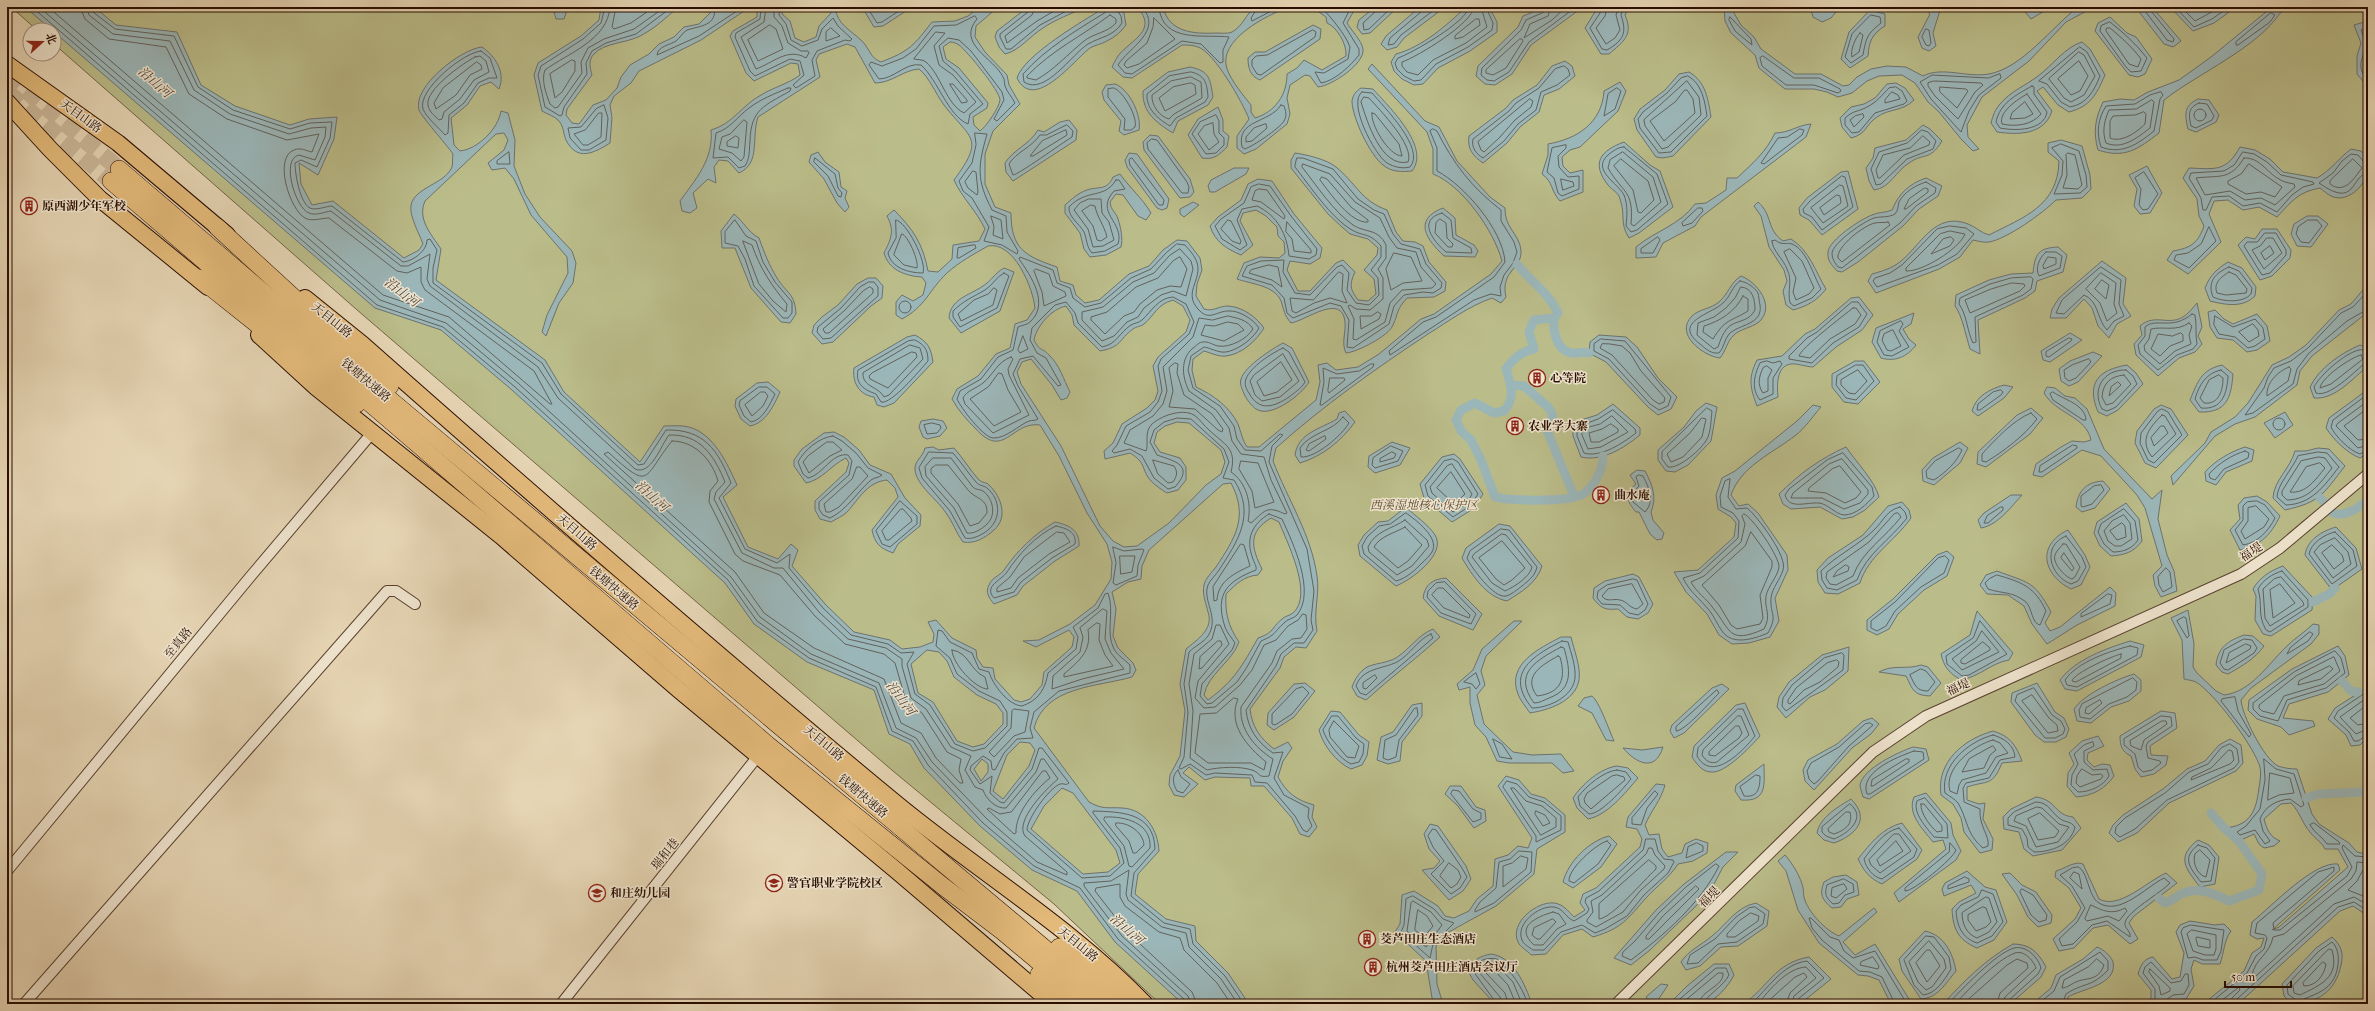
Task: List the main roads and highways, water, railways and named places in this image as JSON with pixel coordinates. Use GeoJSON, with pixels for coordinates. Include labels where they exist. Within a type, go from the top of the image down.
{"type":"FeatureCollection","features":[{"type":"Feature","properties":{"kind":"highway","name":"钱塘快速路"},"geometry":{"type":"LineString","coordinates":[[1089,1004],[1002,931],[944,888],[768,745],[474,492],[115,175],[332,351],[484,477],[974,888],[1016,926],[1111,1004]]}},
{"type":"Feature","properties":{"kind":"highway"},"geometry":{"type":"LineString","coordinates":[[217,227],[306,310],[356,353],[484,477]]}},
{"type":"Feature","properties":{"kind":"highway"},"geometry":{"type":"LineString","coordinates":[[199,278],[264,329],[331,385],[474,492]]}},
{"type":"Feature","properties":{"kind":"highway"},"geometry":{"type":"LineString","coordinates":[[944,888],[1025,959],[1068,1004]]}},
{"type":"Feature","properties":{"kind":"highway"},"geometry":{"type":"LineString","coordinates":[[974,888],[1092,970],[1128,1004]]}},
{"type":"Feature","properties":{"kind":"main road","name":"天目山路"},"geometry":{"type":"LineString","coordinates":[[7,64],[118,143],[217,227],[362,344],[709,646],[896,803],[1058,928],[1123,981],[1145,1004]]}},
{"type":"Feature","properties":{"kind":"main road"},"geometry":{"type":"LineString","coordinates":[[7,102],[50,149],[100,199],[199,278],[317,388],[500,536],[758,756],[897,871],[1053,1004]]}},
{"type":"Feature","properties":{"kind":"water","name":"沿山河"},"geometry":{"type":"Polygon","coordinates":[[[25,7],[94,7],[116,25],[177,32],[201,85],[235,106],[290,125],[309,119],[337,117],[334,139],[318,175],[299,163],[301,184],[312,205],[333,201],[404,258],[419,250],[423,244],[411,214],[411,205],[414,199],[418,194],[443,178],[452,167],[453,154],[419,110],[419,101],[430,80],[440,71],[462,54],[482,47],[491,55],[498,65],[501,83],[499,89],[491,82],[480,86],[467,105],[451,118],[454,145],[460,151],[474,146],[486,137],[496,125],[501,111],[508,113],[515,140],[514,166],[525,194],[540,217],[572,251],[576,263],[573,283],[559,303],[546,336],[542,332],[547,315],[568,273],[567,257],[531,215],[514,179],[505,168],[492,170],[488,163],[504,150],[508,140],[504,133],[496,134],[425,201],[423,214],[426,226],[441,249],[436,280],[545,360],[564,392],[640,462],[664,426],[689,427],[706,436],[719,450],[737,485],[723,497],[748,547],[778,559],[791,544],[798,550],[792,566],[826,605],[854,632],[890,640],[902,649],[920,647],[933,642],[934,634],[928,622],[936,620],[952,638],[976,650],[977,658],[983,667],[993,668],[995,679],[1014,700],[1021,702],[1030,699],[1042,685],[1044,672],[1072,647],[1074,637],[1069,630],[1036,647],[1023,641],[1039,640],[1070,624],[1095,605],[1111,579],[1112,562],[1107,544],[1087,513],[1059,456],[1040,425],[1030,425],[1008,437],[993,441],[985,437],[975,428],[962,414],[952,399],[957,389],[978,376],[996,354],[1010,348],[1015,324],[1027,320],[1035,308],[1026,278],[1014,258],[1006,251],[997,246],[988,246],[947,273],[917,309],[902,319],[896,315],[896,302],[902,295],[913,301],[923,295],[926,283],[922,277],[898,271],[886,259],[884,253],[891,235],[891,226],[887,216],[894,210],[907,224],[920,245],[928,271],[938,272],[952,259],[953,245],[979,241],[985,229],[954,180],[970,155],[972,146],[971,139],[967,132],[944,105],[919,69],[887,81],[875,83],[855,47],[847,44],[819,54],[816,60],[820,77],[758,117],[753,156],[746,169],[739,173],[728,161],[719,160],[714,167],[716,183],[708,179],[693,193],[697,208],[690,213],[682,211],[680,201],[697,177],[710,150],[711,130],[719,127],[731,119],[754,99],[800,75],[798,64],[791,63],[754,81],[746,73],[730,36],[733,31],[757,17],[757,8],[754,7],[784,7],[782,14],[790,21],[795,38],[804,42],[816,37],[819,26],[831,13],[830,7],[835,7],[836,13],[845,27],[862,41],[872,56],[881,62],[905,51],[916,42],[932,22],[955,21],[968,16],[979,7],[998,7],[976,26],[975,37],[985,52],[1007,75],[1009,85],[1020,104],[993,131],[985,154],[985,184],[995,207],[1011,213],[1014,235],[1017,243],[1022,249],[1028,255],[1057,267],[1060,281],[1073,285],[1076,295],[1085,303],[1099,300],[1129,274],[1149,266],[1163,250],[1177,240],[1187,241],[1200,258],[1202,270],[1197,284],[1196,296],[1204,309],[1211,310],[1228,306],[1239,308],[1253,316],[1264,328],[1253,342],[1238,353],[1223,356],[1204,351],[1193,359],[1192,370],[1196,387],[1214,397],[1225,406],[1238,424],[1247,447],[1259,447],[1316,400],[1320,382],[1318,365],[1327,363],[1336,370],[1358,367],[1379,354],[1421,319],[1434,314],[1491,274],[1502,261],[1492,236],[1475,210],[1455,188],[1433,174],[1433,149],[1427,132],[1368,69],[1372,64],[1425,121],[1439,127],[1457,161],[1490,197],[1505,208],[1507,221],[1518,240],[1521,251],[1518,262],[1506,281],[1506,297],[1501,303],[1492,298],[1459,314],[1350,388],[1312,417],[1276,448],[1273,461],[1304,531],[1314,561],[1318,583],[1316,617],[1317,631],[1306,648],[1296,647],[1284,657],[1280,668],[1250,709],[1255,727],[1269,745],[1274,749],[1288,742],[1292,748],[1283,761],[1278,777],[1289,792],[1302,801],[1314,805],[1312,817],[1317,827],[1309,837],[1300,834],[1292,818],[1264,786],[1251,786],[1250,778],[1215,777],[1205,780],[1189,767],[1183,773],[1198,784],[1184,797],[1174,795],[1169,785],[1170,775],[1180,756],[1185,711],[1180,684],[1186,649],[1207,629],[1209,618],[1204,596],[1205,583],[1229,546],[1237,527],[1239,506],[1231,483],[1223,484],[1149,550],[1142,566],[1141,579],[1128,582],[1112,592],[1116,609],[1113,636],[1118,648],[1133,663],[1136,670],[1132,677],[1074,690],[1061,696],[1049,704],[1040,714],[1034,728],[1089,802],[1106,808],[1130,809],[1138,812],[1149,822],[1156,836],[1159,851],[1138,874],[1135,894],[1166,919],[1195,926],[1196,941],[1228,973],[1249,1004],[1183,1004],[1115,942],[1077,891],[1032,870],[980,826],[924,768],[910,744],[889,734],[874,690],[807,662],[754,624],[725,583],[512,390],[441,330],[375,308],[62,39],[62,22],[42,22],[25,7]],[[950,42],[943,47],[946,59],[959,68],[988,103],[987,108],[973,117],[974,125],[980,131],[989,122],[995,112],[1000,100],[999,95],[969,55],[959,45],[950,42]],[[1173,300],[1167,302],[1156,310],[1148,321],[1141,326],[1134,328],[1119,343],[1100,351],[1074,325],[1072,315],[1066,306],[1056,310],[1046,318],[1038,329],[1034,340],[1038,347],[1053,359],[1058,367],[1070,392],[1067,398],[1061,400],[1052,385],[1031,359],[1022,362],[1017,372],[1021,384],[1061,446],[1100,526],[1113,541],[1124,547],[1137,546],[1169,523],[1206,485],[1221,474],[1225,462],[1221,450],[1189,423],[1177,422],[1165,426],[1157,432],[1154,443],[1160,452],[1180,458],[1186,467],[1186,480],[1178,490],[1167,493],[1157,486],[1148,477],[1139,460],[1130,453],[1105,459],[1104,451],[1113,443],[1122,424],[1147,408],[1155,400],[1158,391],[1153,366],[1158,357],[1186,332],[1190,320],[1183,306],[1173,300]],[[1271,518],[1264,523],[1255,534],[1254,540],[1254,547],[1262,569],[1258,575],[1244,579],[1226,594],[1228,619],[1239,642],[1231,656],[1215,674],[1206,688],[1204,695],[1208,700],[1225,686],[1237,672],[1258,638],[1270,632],[1278,622],[1293,613],[1299,605],[1301,594],[1297,568],[1279,522],[1271,518]],[[927,650],[911,664],[918,693],[933,702],[957,741],[973,747],[984,744],[1003,724],[1003,713],[996,704],[977,695],[954,677],[947,661],[939,652],[927,650]],[[1020,742],[1007,755],[993,791],[1003,799],[1029,766],[1035,750],[1030,743],[1020,742]],[[982,759],[974,769],[981,781],[988,772],[988,764],[982,759]],[[1062,788],[1044,806],[1031,829],[1083,874],[1108,872],[1120,863],[1116,850],[1073,793],[1062,788]]]}},
{"type":"Feature","properties":{"kind":"water"},"geometry":{"type":"Polygon","coordinates":[[[540,7],[568,7],[564,19],[556,19],[554,12],[540,7]]]}},
{"type":"Feature","properties":{"kind":"water"},"geometry":{"type":"Polygon","coordinates":[[[601,7],[678,7],[659,24],[644,34],[598,50],[592,56],[590,67],[592,75],[567,109],[566,115],[572,123],[579,124],[593,105],[606,100],[617,88],[621,77],[630,65],[649,54],[659,44],[674,37],[684,27],[699,24],[711,12],[710,7],[750,7],[701,40],[639,71],[631,83],[614,96],[610,105],[612,118],[610,143],[598,150],[586,154],[575,151],[570,147],[560,122],[542,111],[534,75],[538,63],[581,36],[599,20],[601,7]]]}},
{"type":"Feature","properties":{"kind":"water"},"geometry":{"type":"Polygon","coordinates":[[[862,7],[912,7],[883,26],[874,27],[862,7]]]}},
{"type":"Feature","properties":{"kind":"water"},"geometry":{"type":"Polygon","coordinates":[[[1028,7],[1085,7],[1058,19],[1038,31],[1015,50],[1005,54],[999,47],[995,37],[997,31],[1028,7]]]}},
{"type":"Feature","properties":{"kind":"water"},"geometry":{"type":"Polygon","coordinates":[[[1117,7],[1124,13],[1126,25],[1120,32],[1107,41],[1090,48],[1054,81],[1033,90],[1024,87],[1017,78],[1022,69],[1031,59],[1055,39],[1104,8],[1117,7]]]}},
{"type":"Feature","properties":{"kind":"water"},"geometry":{"type":"Polygon","coordinates":[[[1137,7],[1163,7],[1166,16],[1171,22],[1184,30],[1200,33],[1230,33],[1242,23],[1255,7],[1289,7],[1257,22],[1236,39],[1229,48],[1226,58],[1227,69],[1238,88],[1251,105],[1251,112],[1255,118],[1268,112],[1274,107],[1285,89],[1287,74],[1297,68],[1304,60],[1322,70],[1346,56],[1345,46],[1341,36],[1331,25],[1327,23],[1326,17],[1312,7],[1356,7],[1347,23],[1361,43],[1363,49],[1362,55],[1359,61],[1346,73],[1324,86],[1318,87],[1310,76],[1305,75],[1290,85],[1287,98],[1290,114],[1287,124],[1256,149],[1244,154],[1237,148],[1237,136],[1249,119],[1241,102],[1220,68],[1205,51],[1196,46],[1182,45],[1132,78],[1123,77],[1112,67],[1123,50],[1135,40],[1144,29],[1145,23],[1143,15],[1137,7]]]}},
{"type":"Feature","properties":{"kind":"water"},"geometry":{"type":"Polygon","coordinates":[[[1375,7],[1398,7],[1370,33],[1362,34],[1357,27],[1359,20],[1375,7]]]}},
{"type":"Feature","properties":{"kind":"water"},"geometry":{"type":"Polygon","coordinates":[[[1420,7],[1445,7],[1404,38],[1397,47],[1387,50],[1381,44],[1386,36],[1420,7]]]}},
{"type":"Feature","properties":{"kind":"water"},"geometry":{"type":"Polygon","coordinates":[[[1466,7],[1489,7],[1497,22],[1497,32],[1470,51],[1438,68],[1423,84],[1414,85],[1402,79],[1394,71],[1391,62],[1396,54],[1406,51],[1433,35],[1466,7]]]}},
{"type":"Feature","properties":{"kind":"water"},"geometry":{"type":"Polygon","coordinates":[[[1546,7],[1583,7],[1531,45],[1512,74],[1495,85],[1485,84],[1476,76],[1478,66],[1518,27],[1523,16],[1546,7]]]}},
{"type":"Feature","properties":{"kind":"water"},"geometry":{"type":"Polygon","coordinates":[[[1598,7],[1629,7],[1625,15],[1628,28],[1626,38],[1609,54],[1601,54],[1585,28],[1598,7]]]}},
{"type":"Feature","properties":{"kind":"water"},"geometry":{"type":"Polygon","coordinates":[[[1724,7],[1735,7],[1734,13],[1741,25],[1754,37],[1761,49],[1795,74],[1821,74],[1843,86],[1849,85],[1857,77],[1871,69],[1887,66],[1906,67],[1923,76],[1938,72],[1972,75],[1989,74],[2013,64],[2025,55],[2078,7],[2094,7],[2066,22],[2029,61],[1982,97],[1967,125],[1968,137],[1979,149],[1973,151],[1939,112],[1928,102],[1915,83],[1902,75],[1879,76],[1867,81],[1852,93],[1838,97],[1827,92],[1814,89],[1785,89],[1759,68],[1755,55],[1731,33],[1725,21],[1724,7]]]}},
{"type":"Feature","properties":{"kind":"water"},"geometry":{"type":"Polygon","coordinates":[[[1810,7],[1840,7],[1831,18],[1822,22],[1813,17],[1810,7]]]}},
{"type":"Feature","properties":{"kind":"water"},"geometry":{"type":"Polygon","coordinates":[[[1923,7],[1941,7],[1933,33],[1936,46],[1929,51],[1922,48],[1918,37],[1930,14],[1923,7]]]}},
{"type":"Feature","properties":{"kind":"water"},"geometry":{"type":"Polygon","coordinates":[[[2021,7],[2051,7],[2031,19],[2021,7]]]}},
{"type":"Feature","properties":{"kind":"water"},"geometry":{"type":"Polygon","coordinates":[[[2137,7],[2152,7],[2181,41],[2173,47],[2164,44],[2137,7]]]}},
{"type":"Feature","properties":{"kind":"water"},"geometry":{"type":"Polygon","coordinates":[[[2170,7],[2236,7],[2214,23],[2193,31],[2170,7]]]}},
{"type":"Feature","properties":{"kind":"water"},"geometry":{"type":"Polygon","coordinates":[[[2272,7],[2306,7],[2304,10],[2293,9],[2281,12],[2270,25],[2242,49],[2164,100],[2159,133],[2144,144],[2124,153],[2108,153],[2098,150],[2095,131],[2098,114],[2103,102],[2120,99],[2134,100],[2148,92],[2179,80],[2211,57],[2272,7]]]}},
{"type":"Feature","properties":{"kind":"water"},"geometry":{"type":"Polygon","coordinates":[[[1870,10],[1885,14],[1885,26],[1872,38],[1868,56],[1850,68],[1841,59],[1849,32],[1870,10]]]}},
{"type":"Feature","properties":{"kind":"water"},"geometry":{"type":"Polygon","coordinates":[[[2110,17],[2127,33],[2136,37],[2152,59],[2145,74],[2138,77],[2129,75],[2095,31],[2098,23],[2110,17]]]}},
{"type":"Feature","properties":{"kind":"water"},"geometry":{"type":"Polygon","coordinates":[[[2368,21],[2368,87],[2357,74],[2357,56],[2361,43],[2354,25],[2368,21]]]}},
{"type":"Feature","properties":{"kind":"water"},"geometry":{"type":"Polygon","coordinates":[[[1313,25],[1321,29],[1320,39],[1260,80],[1252,74],[1248,65],[1248,58],[1255,52],[1265,52],[1313,25]]]}},
{"type":"Feature","properties":{"kind":"water"},"geometry":{"type":"Polygon","coordinates":[[[2082,42],[2090,49],[2105,75],[2092,99],[2076,110],[2069,112],[2058,105],[2043,87],[2037,91],[2052,111],[2043,125],[2030,132],[1997,132],[1991,123],[1995,111],[2004,99],[2038,76],[2064,52],[2082,42]]]}},
{"type":"Feature","properties":{"kind":"water"},"geometry":{"type":"Polygon","coordinates":[[[1565,61],[1572,66],[1575,76],[1559,89],[1544,95],[1539,112],[1520,127],[1507,143],[1483,163],[1476,158],[1469,145],[1469,136],[1506,108],[1513,100],[1537,85],[1552,66],[1565,61]]]}},
{"type":"Feature","properties":{"kind":"water"},"geometry":{"type":"Polygon","coordinates":[[[1190,67],[1202,71],[1208,77],[1213,97],[1208,105],[1178,121],[1173,133],[1156,121],[1148,111],[1143,99],[1143,91],[1168,72],[1190,67]]]}},
{"type":"Feature","properties":{"kind":"water"},"geometry":{"type":"Polygon","coordinates":[[[1689,72],[1695,76],[1703,86],[1711,117],[1673,156],[1663,158],[1656,157],[1637,130],[1634,119],[1640,109],[1665,90],[1679,74],[1689,72]]]}},
{"type":"Feature","properties":{"kind":"water"},"geometry":{"type":"Polygon","coordinates":[[[1620,82],[1626,91],[1618,111],[1580,147],[1570,150],[1562,157],[1563,166],[1570,173],[1583,170],[1583,192],[1560,201],[1546,177],[1542,174],[1548,155],[1548,144],[1569,138],[1586,128],[1593,121],[1598,112],[1604,91],[1620,82]]]}},
{"type":"Feature","properties":{"kind":"water"},"geometry":{"type":"Polygon","coordinates":[[[1896,83],[1905,88],[1914,100],[1905,106],[1877,117],[1863,132],[1851,138],[1842,127],[1840,118],[1851,107],[1864,104],[1875,98],[1887,84],[1896,83]]]}},
{"type":"Feature","properties":{"kind":"water"},"geometry":{"type":"Polygon","coordinates":[[[1115,84],[1125,91],[1130,97],[1138,117],[1139,130],[1124,135],[1119,131],[1121,121],[1104,100],[1102,92],[1106,85],[1115,84]]]}},
{"type":"Feature","properties":{"kind":"water"},"geometry":{"type":"Polygon","coordinates":[[[1361,88],[1373,89],[1389,106],[1406,128],[1416,151],[1416,161],[1412,171],[1397,171],[1386,167],[1378,160],[1368,145],[1355,118],[1352,102],[1355,94],[1361,88]]]}},
{"type":"Feature","properties":{"kind":"water"},"geometry":{"type":"Polygon","coordinates":[[[2198,99],[2209,100],[2219,115],[2216,122],[2196,132],[2188,129],[2186,111],[2193,102],[2198,99]]]}},
{"type":"Feature","properties":{"kind":"water"},"geometry":{"type":"Polygon","coordinates":[[[1218,107],[1223,120],[1223,131],[1229,136],[1227,147],[1216,156],[1202,158],[1188,135],[1198,119],[1218,107]]]}},
{"type":"Feature","properties":{"kind":"water"},"geometry":{"type":"Polygon","coordinates":[[[1069,120],[1077,130],[1076,140],[1013,181],[1006,172],[1005,163],[1009,158],[1030,140],[1038,130],[1044,132],[1060,122],[1069,120]]]}},
{"type":"Feature","properties":{"kind":"water"},"geometry":{"type":"Polygon","coordinates":[[[1811,124],[1806,137],[1701,217],[1695,226],[1663,243],[1656,257],[1636,258],[1636,247],[1643,241],[1675,223],[1695,204],[1706,203],[1726,190],[1727,178],[1737,178],[1743,173],[1763,152],[1775,133],[1785,132],[1811,124]]]}},
{"type":"Feature","properties":{"kind":"water"},"geometry":{"type":"Polygon","coordinates":[[[1923,125],[1930,129],[1942,141],[1937,148],[1930,154],[1914,160],[1904,166],[1889,183],[1880,189],[1874,190],[1869,181],[1866,168],[1873,158],[1875,148],[1906,140],[1923,125]]]}},
{"type":"Feature","properties":{"kind":"water"},"geometry":{"type":"Polygon","coordinates":[[[1150,135],[1158,136],[1190,179],[1194,192],[1190,197],[1180,198],[1144,150],[1143,142],[1150,135]]]}},
{"type":"Feature","properties":{"kind":"water"},"geometry":{"type":"Polygon","coordinates":[[[2061,140],[2082,146],[2090,175],[2091,189],[2082,198],[2056,200],[2043,212],[2015,231],[1997,240],[1981,242],[1973,240],[1960,257],[1939,269],[1876,293],[1868,281],[1872,274],[1894,266],[1900,262],[1922,239],[1938,226],[1946,222],[1956,221],[1968,224],[1989,235],[2026,216],[2037,208],[2053,189],[2057,176],[2059,161],[2048,152],[2048,143],[2061,140]]]}},
{"type":"Feature","properties":{"kind":"water"},"geometry":{"type":"Polygon","coordinates":[[[1624,142],[1650,165],[1660,171],[1673,207],[1639,233],[1629,238],[1624,228],[1623,210],[1619,197],[1603,177],[1599,164],[1604,154],[1609,149],[1624,142]]]}},
{"type":"Feature","properties":{"kind":"water"},"geometry":{"type":"Polygon","coordinates":[[[2240,147],[2255,150],[2270,159],[2283,172],[2317,178],[2326,172],[2351,149],[2361,151],[2368,162],[2368,169],[2363,183],[2352,194],[2338,198],[2331,196],[2320,188],[2312,190],[2296,198],[2277,217],[2259,207],[2243,210],[2228,200],[2214,201],[2209,214],[2221,242],[2188,274],[2167,260],[2173,251],[2193,244],[2199,237],[2204,226],[2199,216],[2197,199],[2183,178],[2189,168],[2206,169],[2225,165],[2235,155],[2240,147]]]}},
{"type":"Feature","properties":{"kind":"water"},"geometry":{"type":"Polygon","coordinates":[[[818,152],[825,162],[839,172],[841,187],[847,191],[845,198],[849,207],[845,212],[837,203],[824,179],[809,162],[811,155],[818,152]]]}},
{"type":"Feature","properties":{"kind":"water"},"geometry":{"type":"Polygon","coordinates":[[[1129,153],[1137,154],[1169,199],[1167,208],[1162,210],[1157,208],[1127,167],[1125,160],[1129,153]]]}},
{"type":"Feature","properties":{"kind":"water"},"geometry":{"type":"Polygon","coordinates":[[[1295,153],[1332,164],[1343,173],[1371,202],[1387,210],[1396,232],[1403,241],[1415,242],[1423,246],[1429,262],[1446,282],[1445,291],[1434,297],[1407,298],[1399,308],[1393,325],[1386,334],[1365,347],[1351,352],[1346,353],[1344,342],[1345,322],[1342,313],[1337,309],[1322,310],[1291,323],[1278,296],[1268,288],[1237,279],[1244,263],[1260,257],[1279,258],[1285,253],[1284,242],[1278,236],[1277,227],[1266,216],[1256,210],[1243,213],[1240,221],[1253,245],[1241,255],[1218,241],[1210,226],[1218,217],[1241,200],[1248,184],[1258,179],[1272,181],[1294,214],[1322,248],[1320,258],[1310,264],[1290,261],[1287,270],[1298,291],[1310,291],[1336,263],[1343,260],[1355,272],[1351,287],[1355,296],[1358,300],[1368,301],[1376,294],[1374,279],[1364,270],[1377,255],[1378,248],[1368,239],[1350,234],[1328,214],[1291,168],[1291,160],[1295,153]]]}},
{"type":"Feature","properties":{"kind":"water"},"geometry":{"type":"Polygon","coordinates":[[[2147,166],[2162,193],[2150,213],[2140,214],[2134,206],[2137,189],[2129,175],[2147,166]]]}},
{"type":"Feature","properties":{"kind":"water"},"geometry":{"type":"Polygon","coordinates":[[[1234,168],[1249,168],[1246,174],[1215,192],[1210,192],[1208,186],[1211,180],[1234,168]]]}},
{"type":"Feature","properties":{"kind":"water"},"geometry":{"type":"Polygon","coordinates":[[[1848,171],[1858,209],[1822,235],[1809,220],[1800,215],[1799,208],[1807,198],[1841,172],[1848,171]]]}},
{"type":"Feature","properties":{"kind":"water"},"geometry":{"type":"Polygon","coordinates":[[[1120,174],[1151,213],[1146,220],[1138,216],[1123,195],[1116,194],[1110,202],[1120,226],[1122,237],[1121,247],[1106,255],[1090,257],[1084,249],[1080,233],[1065,213],[1065,205],[1075,196],[1084,191],[1105,186],[1113,177],[1120,174]]]}},
{"type":"Feature","properties":{"kind":"water"},"geometry":{"type":"Polygon","coordinates":[[[1926,178],[1942,186],[1938,196],[1919,209],[1903,226],[1858,262],[1842,272],[1837,271],[1830,263],[1828,252],[1839,236],[1867,217],[1892,210],[1905,190],[1914,183],[1926,178]]]}},
{"type":"Feature","properties":{"kind":"water"},"geometry":{"type":"Polygon","coordinates":[[[1193,202],[1199,205],[1184,217],[1180,214],[1180,209],[1193,202]]]}},
{"type":"Feature","properties":{"kind":"water"},"geometry":{"type":"Polygon","coordinates":[[[1758,202],[1766,212],[1774,232],[1783,241],[1791,239],[1808,255],[1826,289],[1819,297],[1803,307],[1793,310],[1786,305],[1783,291],[1787,281],[1784,270],[1769,247],[1761,216],[1754,206],[1758,202]]]}},
{"type":"Feature","properties":{"kind":"water"},"geometry":{"type":"Polygon","coordinates":[[[1443,208],[1455,218],[1456,235],[1474,245],[1478,251],[1475,257],[1444,256],[1428,237],[1425,224],[1428,218],[1433,213],[1443,208]]]}},
{"type":"Feature","properties":{"kind":"water"},"geometry":{"type":"Polygon","coordinates":[[[734,214],[752,233],[759,238],[774,273],[790,294],[794,302],[796,314],[790,323],[781,322],[751,288],[735,248],[722,248],[721,231],[734,214]]]}},
{"type":"Feature","properties":{"kind":"water"},"geometry":{"type":"Polygon","coordinates":[[[2307,216],[2318,216],[2328,224],[2311,247],[2297,246],[2291,234],[2294,224],[2307,216]]]}},
{"type":"Feature","properties":{"kind":"water"},"geometry":{"type":"Polygon","coordinates":[[[2262,229],[2277,229],[2291,250],[2290,258],[2272,276],[2260,280],[2238,245],[2246,237],[2255,239],[2262,229]]]}},
{"type":"Feature","properties":{"kind":"water"},"geometry":{"type":"Polygon","coordinates":[[[2058,247],[2067,255],[2063,272],[2037,281],[2035,291],[2025,298],[1978,320],[1980,354],[1970,349],[1962,320],[1955,306],[1956,295],[1989,280],[2011,274],[2033,273],[2035,261],[2039,253],[2046,249],[2058,247]]]}},
{"type":"Feature","properties":{"kind":"water"},"geometry":{"type":"Polygon","coordinates":[[[2102,261],[2126,278],[2123,304],[2131,316],[2117,324],[2109,338],[2098,326],[2092,308],[2084,299],[2066,318],[2050,318],[2052,309],[2059,298],[2102,261]]]}},
{"type":"Feature","properties":{"kind":"water"},"geometry":{"type":"Polygon","coordinates":[[[2228,262],[2242,268],[2256,287],[2255,296],[2250,300],[2240,304],[2222,304],[2210,301],[2205,288],[2207,283],[2220,267],[2228,262]]]}},
{"type":"Feature","properties":{"kind":"water"},"geometry":{"type":"Polygon","coordinates":[[[1004,268],[1014,272],[1000,311],[961,333],[949,318],[953,306],[962,298],[986,284],[1004,268]]]}},
{"type":"Feature","properties":{"kind":"water"},"geometry":{"type":"Polygon","coordinates":[[[1741,276],[1753,283],[1762,295],[1766,309],[1764,316],[1756,324],[1739,331],[1734,335],[1720,358],[1713,356],[1699,349],[1688,337],[1686,330],[1687,323],[1695,314],[1719,302],[1734,282],[1741,276]]]}},
{"type":"Feature","properties":{"kind":"water"},"geometry":{"type":"Polygon","coordinates":[[[868,278],[876,278],[883,286],[882,298],[871,306],[833,342],[822,344],[812,333],[814,325],[838,305],[857,284],[868,278]]]}},
{"type":"Feature","properties":{"kind":"water"},"geometry":{"type":"Polygon","coordinates":[[[2368,284],[2368,312],[2312,356],[2300,371],[2297,385],[2255,417],[2235,424],[2215,436],[2173,485],[2171,476],[2205,443],[2211,432],[2235,417],[2248,403],[2272,365],[2289,357],[2306,345],[2339,310],[2351,304],[2368,284]]]}},
{"type":"Feature","properties":{"kind":"water"},"geometry":{"type":"Polygon","coordinates":[[[1859,297],[1873,315],[1862,330],[1836,347],[1813,367],[1791,364],[1782,368],[1778,377],[1778,397],[1757,406],[1753,394],[1751,378],[1757,360],[1782,356],[1805,334],[1815,329],[1851,298],[1859,297]]]}},
{"type":"Feature","properties":{"kind":"water"},"geometry":{"type":"Polygon","coordinates":[[[2197,303],[2202,327],[2198,336],[2202,344],[2195,352],[2179,358],[2158,376],[2136,355],[2134,344],[2142,335],[2140,326],[2151,320],[2172,320],[2183,317],[2197,303]]]}},
{"type":"Feature","properties":{"kind":"water"},"geometry":{"type":"Polygon","coordinates":[[[2215,310],[2224,319],[2233,324],[2257,314],[2267,326],[2270,341],[2257,350],[2247,352],[2233,340],[2217,338],[2210,327],[2208,312],[2215,310]]]}},
{"type":"Feature","properties":{"kind":"water"},"geometry":{"type":"Polygon","coordinates":[[[1914,313],[1911,324],[1903,329],[1909,339],[1916,345],[1909,353],[1900,358],[1881,358],[1872,342],[1876,328],[1914,313]]]}},
{"type":"Feature","properties":{"kind":"water"},"geometry":{"type":"Polygon","coordinates":[[[2070,333],[2082,340],[2050,362],[2043,360],[2041,351],[2070,333]]]}},
{"type":"Feature","properties":{"kind":"water"},"geometry":{"type":"Polygon","coordinates":[[[915,335],[923,340],[928,346],[933,362],[894,403],[884,407],[877,405],[874,397],[864,394],[855,383],[854,368],[907,337],[915,335]]]}},
{"type":"Feature","properties":{"kind":"water"},"geometry":{"type":"Polygon","coordinates":[[[1599,335],[1626,337],[1637,347],[1658,378],[1677,397],[1671,409],[1658,415],[1648,407],[1606,362],[1589,353],[1590,342],[1599,335]]]}},
{"type":"Feature","properties":{"kind":"water"},"geometry":{"type":"Polygon","coordinates":[[[1283,343],[1292,348],[1309,382],[1294,398],[1279,407],[1264,411],[1258,410],[1252,406],[1245,396],[1241,385],[1241,379],[1253,363],[1283,343]]]}},
{"type":"Feature","properties":{"kind":"water"},"geometry":{"type":"Polygon","coordinates":[[[2360,345],[2368,348],[2368,366],[2336,392],[2322,398],[2314,398],[2310,387],[2325,367],[2345,352],[2360,345]]]}},
{"type":"Feature","properties":{"kind":"water"},"geometry":{"type":"Polygon","coordinates":[[[2093,352],[2102,356],[2078,382],[2069,386],[2061,381],[2059,369],[2070,361],[2093,352]]]}},
{"type":"Feature","properties":{"kind":"water"},"geometry":{"type":"Polygon","coordinates":[[[1855,361],[1864,361],[1880,382],[1858,404],[1844,402],[1832,387],[1832,374],[1855,361]]]}},
{"type":"Feature","properties":{"kind":"water"},"geometry":{"type":"Polygon","coordinates":[[[2127,365],[2136,373],[2143,384],[2118,410],[2107,416],[2098,412],[2093,393],[2097,380],[2102,374],[2109,370],[2127,365]]]}},
{"type":"Feature","properties":{"kind":"water"},"geometry":{"type":"Polygon","coordinates":[[[2222,365],[2233,374],[2229,397],[2222,407],[2216,410],[2199,412],[2190,400],[2195,387],[2205,373],[2222,365]]]}},
{"type":"Feature","properties":{"kind":"water"},"geometry":{"type":"Polygon","coordinates":[[[768,382],[780,392],[769,413],[761,421],[750,426],[741,419],[735,406],[736,399],[757,383],[768,382]]]}},
{"type":"Feature","properties":{"kind":"water"},"geometry":{"type":"Polygon","coordinates":[[[2004,385],[2013,387],[2004,398],[1978,416],[1972,411],[1980,397],[2004,385]]]}},
{"type":"Feature","properties":{"kind":"water"},"geometry":{"type":"Polygon","coordinates":[[[2047,387],[2055,388],[2065,396],[2075,398],[2087,409],[2104,449],[2152,499],[2162,490],[2158,519],[2167,555],[2174,571],[2177,591],[2161,597],[2155,586],[2153,575],[2162,566],[2145,508],[2137,495],[2101,456],[2082,450],[2042,477],[2033,475],[2036,464],[2061,447],[2072,441],[2084,442],[2091,440],[2083,425],[2049,400],[2044,393],[2047,387]]]}},
{"type":"Feature","properties":{"kind":"water"},"geometry":{"type":"Polygon","coordinates":[[[2367,390],[2368,453],[2360,458],[2341,446],[2326,428],[2329,418],[2367,390]]]}},
{"type":"Feature","properties":{"kind":"water"},"geometry":{"type":"Polygon","coordinates":[[[1706,403],[1717,407],[1711,441],[1688,465],[1675,472],[1666,471],[1658,460],[1658,450],[1684,427],[1696,411],[1706,403]]]}},
{"type":"Feature","properties":{"kind":"water"},"geometry":{"type":"Polygon","coordinates":[[[1613,404],[1640,428],[1640,435],[1627,445],[1605,456],[1597,458],[1581,457],[1573,436],[1573,425],[1578,421],[1597,415],[1613,404]]]}},
{"type":"Feature","properties":{"kind":"water"},"geometry":{"type":"Polygon","coordinates":[[[1813,405],[1821,407],[1803,429],[1750,468],[1742,476],[1731,495],[1739,506],[1748,504],[1758,513],[1787,555],[1788,570],[1775,598],[1779,621],[1770,637],[1749,643],[1732,644],[1719,635],[1707,614],[1686,592],[1674,572],[1698,570],[1734,537],[1736,523],[1731,517],[1718,509],[1716,495],[1722,478],[1735,471],[1797,421],[1813,405]]]}},
{"type":"Feature","properties":{"kind":"water"},"geometry":{"type":"Polygon","coordinates":[[[2161,405],[2171,409],[2188,435],[2156,468],[2145,463],[2135,443],[2137,431],[2154,409],[2161,405]]]}},
{"type":"Feature","properties":{"kind":"water"},"geometry":{"type":"Polygon","coordinates":[[[2031,408],[2043,418],[2030,434],[1986,467],[1977,464],[1978,452],[2017,415],[2031,408]]]}},
{"type":"Feature","properties":{"kind":"water"},"geometry":{"type":"Polygon","coordinates":[[[1345,411],[1355,422],[1350,429],[1324,452],[1300,463],[1295,455],[1300,442],[1311,432],[1337,419],[1339,413],[1345,411]]]}},
{"type":"Feature","properties":{"kind":"water"},"geometry":{"type":"Polygon","coordinates":[[[2285,412],[2293,425],[2275,438],[2264,423],[2285,412]]]}},
{"type":"Feature","properties":{"kind":"water"},"geometry":{"type":"Polygon","coordinates":[[[933,419],[943,421],[947,428],[940,436],[927,439],[923,437],[919,427],[921,421],[933,419]]]}},
{"type":"Feature","properties":{"kind":"water"},"geometry":{"type":"Polygon","coordinates":[[[834,432],[844,437],[859,450],[870,465],[891,474],[905,498],[921,515],[920,526],[898,544],[893,553],[879,545],[872,530],[898,497],[895,488],[887,480],[874,484],[864,492],[847,512],[831,522],[820,519],[815,510],[815,501],[846,472],[849,463],[846,458],[822,476],[806,483],[794,466],[794,460],[802,449],[824,433],[834,432]]]}},
{"type":"Feature","properties":{"kind":"water"},"geometry":{"type":"Polygon","coordinates":[[[1392,442],[1410,448],[1400,465],[1375,473],[1368,467],[1369,456],[1392,442]]]}},
{"type":"Feature","properties":{"kind":"water"},"geometry":{"type":"Polygon","coordinates":[[[1960,442],[1968,448],[1960,463],[1934,485],[1923,481],[1922,470],[1933,458],[1960,442]]]}},
{"type":"Feature","properties":{"kind":"water"},"geometry":{"type":"Polygon","coordinates":[[[933,447],[939,450],[954,448],[979,480],[988,484],[994,490],[1000,501],[1002,514],[998,525],[987,536],[972,542],[963,542],[946,513],[919,482],[915,470],[916,464],[925,448],[933,447]]]}},
{"type":"Feature","properties":{"kind":"water"},"geometry":{"type":"Polygon","coordinates":[[[1846,447],[1874,485],[1879,497],[1865,510],[1853,517],[1842,519],[1820,507],[1791,509],[1783,504],[1779,494],[1802,473],[1819,461],[1846,447]]]}},
{"type":"Feature","properties":{"kind":"water"},"geometry":{"type":"Polygon","coordinates":[[[2245,447],[2254,450],[2252,461],[2226,472],[2216,485],[2206,481],[2205,472],[2214,464],[2234,451],[2245,447]]]}},
{"type":"Feature","properties":{"kind":"water"},"geometry":{"type":"Polygon","coordinates":[[[2318,448],[2329,449],[2345,466],[2320,496],[2306,504],[2285,510],[2273,498],[2279,480],[2290,463],[2295,451],[2306,451],[2318,448]]]}},
{"type":"Feature","properties":{"kind":"water"},"geometry":{"type":"Polygon","coordinates":[[[1454,454],[1460,459],[1483,494],[1473,509],[1452,522],[1424,498],[1420,484],[1442,457],[1454,454]]]}},
{"type":"Feature","properties":{"kind":"water"},"geometry":{"type":"Polygon","coordinates":[[[1637,470],[1645,471],[1652,487],[1654,501],[1651,512],[1653,520],[1664,533],[1662,539],[1657,540],[1650,534],[1639,512],[1636,512],[1629,501],[1628,494],[1632,487],[1636,484],[1630,475],[1637,470]]]}},
{"type":"Feature","properties":{"kind":"water"},"geometry":{"type":"Polygon","coordinates":[[[2103,481],[2110,489],[2095,508],[2082,512],[2076,507],[2079,496],[2084,488],[2092,483],[2103,481]]]}},
{"type":"Feature","properties":{"kind":"water"},"geometry":{"type":"Polygon","coordinates":[[[2011,495],[2022,495],[1999,519],[1981,528],[1978,520],[1984,513],[2011,495]]]}},
{"type":"Feature","properties":{"kind":"water"},"geometry":{"type":"Polygon","coordinates":[[[2257,496],[2267,502],[2280,516],[2265,538],[2248,548],[2240,550],[2230,530],[2240,519],[2238,505],[2244,498],[2257,496]]]}},
{"type":"Feature","properties":{"kind":"water"},"geometry":{"type":"Polygon","coordinates":[[[1902,502],[1909,510],[1911,518],[1875,557],[1864,573],[1860,583],[1838,594],[1825,593],[1818,582],[1817,570],[1828,558],[1863,535],[1888,506],[1902,502]]]}},
{"type":"Feature","properties":{"kind":"water"},"geometry":{"type":"Polygon","coordinates":[[[2126,503],[2139,519],[2142,541],[2136,548],[2129,552],[2111,556],[2100,546],[2094,533],[2097,522],[2126,503]]]}},
{"type":"Feature","properties":{"kind":"water"},"geometry":{"type":"Polygon","coordinates":[[[1406,507],[1435,535],[1437,542],[1436,550],[1426,565],[1410,578],[1396,586],[1360,556],[1358,545],[1364,535],[1378,522],[1388,521],[1406,507]]]}},
{"type":"Feature","properties":{"kind":"water"},"geometry":{"type":"Polygon","coordinates":[[[1055,522],[1065,525],[1076,532],[1079,540],[1079,546],[1055,561],[1023,586],[1017,595],[994,604],[988,593],[990,582],[1002,572],[1026,543],[1055,522]]]}},
{"type":"Feature","properties":{"kind":"water"},"geometry":{"type":"Polygon","coordinates":[[[1499,524],[1510,526],[1542,566],[1540,572],[1532,582],[1507,601],[1499,599],[1486,590],[1475,578],[1462,558],[1466,548],[1499,524]]]}},
{"type":"Feature","properties":{"kind":"water"},"geometry":{"type":"Polygon","coordinates":[[[2336,527],[2356,548],[2362,569],[2332,590],[2305,555],[2309,545],[2316,537],[2336,527]]]}},
{"type":"Feature","properties":{"kind":"water"},"geometry":{"type":"Polygon","coordinates":[[[2068,530],[2085,555],[2090,567],[2081,585],[2071,589],[2054,576],[2049,568],[2047,560],[2051,544],[2058,536],[2068,530]]]}},
{"type":"Feature","properties":{"kind":"water"},"geometry":{"type":"Polygon","coordinates":[[[1947,551],[1954,557],[1947,576],[1924,590],[1898,614],[1889,629],[1877,635],[1867,630],[1867,620],[1893,599],[1937,555],[1947,551]]]}},
{"type":"Feature","properties":{"kind":"water"},"geometry":{"type":"Polygon","coordinates":[[[2283,566],[2313,598],[2312,610],[2271,636],[2263,634],[2255,620],[2256,596],[2253,589],[2266,575],[2283,566]]]}},
{"type":"Feature","properties":{"kind":"water"},"geometry":{"type":"Polygon","coordinates":[[[1997,571],[2023,581],[2035,588],[2051,612],[2045,623],[2050,631],[2060,627],[2110,587],[2116,593],[2115,606],[2077,625],[2047,644],[2032,624],[2024,606],[2008,595],[1987,594],[1980,585],[1986,575],[1997,571]]]}},
{"type":"Feature","properties":{"kind":"water"},"geometry":{"type":"Polygon","coordinates":[[[1633,574],[1639,577],[1653,604],[1648,613],[1638,619],[1627,617],[1618,609],[1604,608],[1593,598],[1594,588],[1605,581],[1633,574]]]}},
{"type":"Feature","properties":{"kind":"water"},"geometry":{"type":"Polygon","coordinates":[[[1446,578],[1482,614],[1473,630],[1439,616],[1423,598],[1424,593],[1430,583],[1446,578]]]}},
{"type":"Feature","properties":{"kind":"water"},"geometry":{"type":"Polygon","coordinates":[[[2188,610],[2194,644],[2193,667],[2197,673],[2216,691],[2224,695],[2243,689],[2251,683],[2293,640],[2313,624],[2319,625],[2319,634],[2311,644],[2251,688],[2241,700],[2242,707],[2249,726],[2260,746],[2272,762],[2280,767],[2297,769],[2312,814],[2319,824],[2349,843],[2357,852],[2366,854],[2368,852],[2368,916],[2353,906],[2340,911],[2238,1004],[2203,1004],[2244,971],[2252,953],[2261,947],[2264,938],[2257,939],[2250,935],[2252,922],[2306,877],[2328,865],[2338,864],[2340,870],[2272,930],[2279,927],[2348,867],[2338,849],[2325,849],[2305,825],[2297,810],[2291,803],[2281,804],[2264,819],[2269,833],[2280,841],[2274,846],[2264,848],[2259,844],[2254,834],[2239,841],[2233,835],[2225,834],[2224,828],[2233,827],[2246,821],[2253,811],[2258,797],[2260,770],[2255,755],[2241,732],[2213,697],[2196,682],[2184,679],[2182,640],[2171,618],[2188,610]]]}},
{"type":"Feature","properties":{"kind":"water"},"geometry":{"type":"Polygon","coordinates":[[[1977,611],[2013,653],[2009,660],[1996,664],[1974,676],[1961,680],[1953,675],[1948,669],[1941,654],[1970,635],[1977,611]]]}},
{"type":"Feature","properties":{"kind":"water"},"geometry":{"type":"Polygon","coordinates":[[[1514,621],[1522,621],[1486,656],[1481,671],[1485,685],[1477,695],[1484,724],[1513,752],[1532,755],[1561,754],[1574,771],[1563,773],[1552,763],[1509,763],[1497,761],[1486,737],[1475,725],[1470,703],[1470,687],[1459,690],[1457,684],[1473,670],[1482,649],[1514,621]]]}},
{"type":"Feature","properties":{"kind":"water"},"geometry":{"type":"Polygon","coordinates":[[[1433,629],[1440,637],[1431,645],[1366,700],[1357,696],[1352,687],[1356,678],[1362,671],[1367,667],[1396,658],[1406,651],[1418,638],[1433,629]]]}},
{"type":"Feature","properties":{"kind":"water"},"geometry":{"type":"Polygon","coordinates":[[[2244,635],[2253,636],[2264,646],[2257,655],[2243,665],[2228,674],[2222,672],[2216,665],[2219,654],[2229,642],[2244,635]]]}},
{"type":"Feature","properties":{"kind":"water"},"geometry":{"type":"Polygon","coordinates":[[[1561,637],[1571,637],[1579,670],[1579,680],[1576,688],[1572,694],[1560,704],[1545,710],[1530,713],[1518,694],[1516,683],[1517,674],[1527,658],[1544,646],[1561,637]]]}},
{"type":"Feature","properties":{"kind":"water"},"geometry":{"type":"Polygon","coordinates":[[[2130,641],[2144,645],[2141,657],[2077,691],[2065,689],[2060,680],[2074,666],[2101,651],[2130,641]]]}},
{"type":"Feature","properties":{"kind":"water"},"geometry":{"type":"Polygon","coordinates":[[[2338,646],[2345,656],[2349,675],[2328,692],[2289,704],[2283,718],[2313,721],[2315,726],[2289,735],[2281,727],[2257,719],[2248,710],[2249,700],[2292,669],[2338,646]]]}},
{"type":"Feature","properties":{"kind":"water"},"geometry":{"type":"Polygon","coordinates":[[[1849,647],[1848,671],[1825,690],[1810,697],[1786,718],[1777,707],[1779,697],[1789,682],[1822,655],[1849,647]]]}},
{"type":"Feature","properties":{"kind":"water"},"geometry":{"type":"Polygon","coordinates":[[[1921,665],[1928,667],[1941,683],[1930,696],[1914,691],[1906,676],[1879,672],[1890,668],[1921,665]]]}},
{"type":"Feature","properties":{"kind":"water"},"geometry":{"type":"Polygon","coordinates":[[[2134,674],[2141,680],[2141,691],[2129,701],[2111,707],[2091,723],[2077,721],[2074,709],[2085,698],[2110,683],[2134,674]]]}},
{"type":"Feature","properties":{"kind":"water"},"geometry":{"type":"Polygon","coordinates":[[[1305,683],[1315,691],[1294,717],[1274,730],[1267,725],[1268,713],[1294,684],[1305,683]]]}},
{"type":"Feature","properties":{"kind":"water"},"geometry":{"type":"Polygon","coordinates":[[[2037,683],[2055,712],[2064,718],[2069,729],[2066,737],[2056,742],[2044,742],[2035,735],[2011,702],[2012,693],[2037,683]]]}},
{"type":"Feature","properties":{"kind":"water"},"geometry":{"type":"Polygon","coordinates":[[[1722,684],[1729,689],[1684,733],[1674,738],[1670,731],[1672,725],[1712,688],[1722,684]]]}},
{"type":"Feature","properties":{"kind":"water"},"geometry":{"type":"Polygon","coordinates":[[[2368,687],[2368,737],[2360,745],[2351,746],[2346,735],[2328,719],[2335,708],[2368,687]]]}},
{"type":"Feature","properties":{"kind":"water"},"geometry":{"type":"Polygon","coordinates":[[[1592,696],[1601,710],[1614,741],[1606,740],[1592,713],[1578,706],[1584,698],[1592,696]]]}},
{"type":"Feature","properties":{"kind":"water"},"geometry":{"type":"Polygon","coordinates":[[[1422,703],[1422,716],[1402,742],[1400,761],[1388,764],[1377,760],[1381,737],[1393,732],[1412,705],[1422,703]]]}},
{"type":"Feature","properties":{"kind":"water"},"geometry":{"type":"Polygon","coordinates":[[[1745,703],[1760,736],[1751,746],[1723,769],[1708,772],[1702,769],[1692,757],[1694,746],[1736,705],[1745,703]]]}},
{"type":"Feature","properties":{"kind":"water"},"geometry":{"type":"Polygon","coordinates":[[[1331,711],[1340,712],[1359,735],[1369,742],[1367,756],[1362,765],[1351,769],[1345,766],[1335,758],[1327,747],[1319,730],[1331,711]]]}},
{"type":"Feature","properties":{"kind":"water"},"geometry":{"type":"Polygon","coordinates":[[[2161,711],[2175,713],[2177,728],[2150,746],[2151,755],[2168,756],[2166,765],[2154,774],[2141,777],[2135,769],[2131,756],[2125,753],[2122,748],[2120,736],[2161,711]]]}},
{"type":"Feature","properties":{"kind":"water"},"geometry":{"type":"Polygon","coordinates":[[[1872,718],[1879,724],[1871,734],[1852,748],[1814,790],[1805,781],[1803,770],[1808,760],[1837,744],[1863,721],[1872,718]]]}},
{"type":"Feature","properties":{"kind":"water"},"geometry":{"type":"Polygon","coordinates":[[[1993,731],[2008,738],[2012,742],[2022,761],[2002,763],[1992,779],[1985,783],[1967,787],[1967,800],[1979,804],[1985,803],[1983,819],[1993,839],[1992,850],[1980,853],[1964,832],[1961,818],[1953,804],[1941,795],[1941,783],[1943,772],[1948,762],[1962,746],[1993,731]]]}},
{"type":"Feature","properties":{"kind":"water"},"geometry":{"type":"Polygon","coordinates":[[[2098,736],[2104,746],[2088,753],[2087,760],[2094,767],[2102,764],[2110,765],[2114,776],[2107,785],[2098,791],[2076,797],[2067,786],[2068,773],[2074,764],[2069,753],[2082,741],[2098,736]]]}},
{"type":"Feature","properties":{"kind":"water"},"geometry":{"type":"Polygon","coordinates":[[[2230,739],[2241,745],[2243,763],[2236,771],[2169,803],[2137,833],[2118,842],[2109,833],[2113,825],[2123,815],[2163,789],[2187,769],[2205,761],[2219,745],[2230,739]]]}},
{"type":"Feature","properties":{"kind":"water"},"geometry":{"type":"Polygon","coordinates":[[[1663,747],[1660,755],[1650,763],[1639,761],[1623,748],[1642,750],[1663,747]]]}},
{"type":"Feature","properties":{"kind":"water"},"geometry":{"type":"Polygon","coordinates":[[[1913,747],[1926,749],[1929,760],[1869,799],[1863,797],[1860,785],[1863,779],[1874,767],[1913,747]]]}},
{"type":"Feature","properties":{"kind":"water"},"geometry":{"type":"Polygon","coordinates":[[[1764,764],[1764,785],[1760,795],[1750,800],[1741,800],[1735,791],[1736,785],[1764,764]]]}},
{"type":"Feature","properties":{"kind":"water"},"geometry":{"type":"Polygon","coordinates":[[[1617,766],[1628,768],[1638,778],[1616,803],[1595,817],[1588,819],[1577,808],[1573,798],[1581,787],[1598,773],[1617,766]]]}},
{"type":"Feature","properties":{"kind":"water"},"geometry":{"type":"Polygon","coordinates":[[[1506,776],[1519,780],[1531,794],[1545,798],[1565,815],[1565,832],[1537,849],[1534,874],[1496,906],[1447,933],[1436,946],[1437,984],[1443,1004],[1433,1004],[1426,961],[1395,932],[1400,924],[1402,895],[1414,891],[1438,906],[1445,916],[1454,918],[1469,911],[1477,899],[1493,886],[1495,859],[1508,855],[1518,846],[1528,848],[1532,838],[1498,786],[1506,776]]]}},
{"type":"Feature","properties":{"kind":"water"},"geometry":{"type":"Polygon","coordinates":[[[1656,784],[1665,785],[1661,796],[1645,825],[1649,835],[1659,834],[1662,849],[1668,857],[1682,853],[1685,844],[1696,839],[1708,843],[1707,853],[1693,861],[1678,864],[1671,874],[1624,922],[1618,926],[1603,934],[1593,937],[1582,929],[1563,935],[1546,954],[1531,955],[1520,946],[1518,942],[1516,935],[1517,928],[1521,921],[1533,909],[1547,903],[1560,905],[1574,917],[1585,910],[1580,903],[1583,894],[1596,888],[1640,847],[1642,839],[1637,829],[1626,827],[1628,817],[1656,784]]]}},
{"type":"Feature","properties":{"kind":"water"},"geometry":{"type":"Polygon","coordinates":[[[1450,786],[1461,786],[1476,807],[1485,810],[1486,821],[1474,828],[1457,805],[1445,794],[1450,786]]]}},
{"type":"Feature","properties":{"kind":"water"},"geometry":{"type":"Polygon","coordinates":[[[1926,793],[1951,823],[1953,835],[1961,851],[1956,860],[1899,902],[1894,893],[1946,849],[1943,840],[1933,842],[1920,826],[1914,815],[1912,803],[1914,797],[1926,793]]]}},
{"type":"Feature","properties":{"kind":"water"},"geometry":{"type":"Polygon","coordinates":[[[2036,797],[2048,801],[2058,811],[2067,816],[2073,817],[2081,828],[2062,850],[2033,856],[2024,849],[2019,832],[2004,829],[2003,817],[2011,809],[2036,797]]]}},
{"type":"Feature","properties":{"kind":"water"},"geometry":{"type":"Polygon","coordinates":[[[1851,799],[1857,806],[1860,813],[1858,826],[1849,836],[1842,840],[1834,843],[1824,840],[1817,833],[1822,822],[1830,813],[1851,799]]]}},
{"type":"Feature","properties":{"kind":"water"},"geometry":{"type":"Polygon","coordinates":[[[1902,823],[1922,850],[1917,859],[1882,884],[1867,874],[1858,859],[1872,842],[1882,833],[1895,825],[1902,823]]]}},
{"type":"Feature","properties":{"kind":"water"},"geometry":{"type":"Polygon","coordinates":[[[1430,824],[1438,826],[1466,866],[1471,879],[1463,891],[1449,900],[1422,870],[1434,868],[1440,861],[1429,849],[1424,834],[1430,824]]]}},
{"type":"Feature","properties":{"kind":"water"},"geometry":{"type":"Polygon","coordinates":[[[1609,836],[1617,844],[1601,867],[1573,888],[1563,882],[1569,867],[1580,853],[1594,842],[1609,836]]]}},
{"type":"Feature","properties":{"kind":"water"},"geometry":{"type":"Polygon","coordinates":[[[2198,840],[2209,845],[2219,857],[2215,884],[2200,887],[2190,874],[2185,863],[2187,852],[2198,840]]]}},
{"type":"Feature","properties":{"kind":"water"},"geometry":{"type":"Polygon","coordinates":[[[1726,852],[1738,852],[1723,867],[1714,884],[1696,906],[1650,950],[1631,965],[1614,958],[1656,910],[1684,884],[1726,852]]]}},
{"type":"Feature","properties":{"kind":"water"},"geometry":{"type":"Polygon","coordinates":[[[1785,855],[1800,879],[1804,897],[1809,908],[1828,930],[1839,936],[1874,908],[1877,912],[1843,942],[1855,955],[1875,944],[1912,1004],[1891,1004],[1879,980],[1868,976],[1858,975],[1819,943],[1798,910],[1786,871],[1778,861],[1785,855]]]}},
{"type":"Feature","properties":{"kind":"water"},"geometry":{"type":"Polygon","coordinates":[[[2078,863],[2083,864],[2099,899],[2107,901],[2115,901],[2124,898],[2166,873],[2177,883],[2134,916],[2129,923],[2138,939],[2130,944],[2108,925],[2093,928],[2074,948],[2059,951],[2053,939],[2075,919],[2081,908],[2069,888],[2055,877],[2056,871],[2078,863]]]}},
{"type":"Feature","properties":{"kind":"water"},"geometry":{"type":"Polygon","coordinates":[[[1967,871],[1985,887],[1996,890],[2007,922],[1994,940],[1977,948],[1965,941],[1958,933],[1955,928],[1952,909],[1959,902],[1976,893],[1971,885],[1944,896],[1942,889],[1945,883],[1967,871]]]}},
{"type":"Feature","properties":{"kind":"water"},"geometry":{"type":"Polygon","coordinates":[[[2010,873],[2022,885],[2036,892],[2052,915],[2051,923],[2038,927],[2028,917],[2017,895],[2002,874],[2010,873]]]}},
{"type":"Feature","properties":{"kind":"water"},"geometry":{"type":"Polygon","coordinates":[[[1846,875],[1857,882],[1859,895],[1847,899],[1841,907],[1832,908],[1822,896],[1824,882],[1833,877],[1846,875]]]}},
{"type":"Feature","properties":{"kind":"water"},"geometry":{"type":"Polygon","coordinates":[[[1756,903],[1769,911],[1767,926],[1738,946],[1721,947],[1700,966],[1686,970],[1681,962],[1688,954],[1712,936],[1737,912],[1756,903]]]}},
{"type":"Feature","properties":{"kind":"water"},"geometry":{"type":"Polygon","coordinates":[[[2190,921],[2215,925],[2224,924],[2231,931],[2225,942],[2220,964],[2202,964],[2194,960],[2191,969],[2194,986],[2186,999],[2151,1004],[2151,990],[2138,974],[2141,965],[2147,959],[2153,957],[2172,979],[2180,977],[2184,953],[2176,932],[2180,925],[2190,921]]]}},
{"type":"Feature","properties":{"kind":"water"},"geometry":{"type":"Polygon","coordinates":[[[1925,931],[1937,936],[1950,951],[1956,971],[1937,993],[1921,999],[1902,971],[1899,959],[1925,931]]]}},
{"type":"Feature","properties":{"kind":"water"},"geometry":{"type":"Polygon","coordinates":[[[2332,937],[2340,946],[2342,953],[2341,965],[2335,982],[2330,989],[2317,998],[2309,1001],[2290,1002],[2284,996],[2282,984],[2316,948],[2332,937]]]}},
{"type":"Feature","properties":{"kind":"water"},"geometry":{"type":"Polygon","coordinates":[[[2013,944],[2029,947],[2037,953],[2046,967],[2041,977],[2010,1004],[1943,1004],[1975,971],[2013,944]]]}},
{"type":"Feature","properties":{"kind":"water"},"geometry":{"type":"Polygon","coordinates":[[[2097,947],[2102,949],[2113,962],[2113,970],[2110,976],[2097,985],[2068,997],[2066,1004],[2032,1004],[2051,988],[2056,975],[2083,959],[2097,947]]]}},
{"type":"Feature","properties":{"kind":"water"},"geometry":{"type":"Polygon","coordinates":[[[1491,954],[1506,960],[1518,973],[1532,1004],[1495,1004],[1473,980],[1468,971],[1474,961],[1480,957],[1491,954]]]}},
{"type":"Feature","properties":{"kind":"water"},"geometry":{"type":"Polygon","coordinates":[[[1809,957],[1831,979],[1800,1004],[1743,1004],[1752,998],[1779,970],[1797,960],[1809,957]]]}},
{"type":"Feature","properties":{"kind":"water"},"geometry":{"type":"Polygon","coordinates":[[[1714,964],[1729,964],[1734,975],[1725,988],[1713,1000],[1704,1004],[1669,1004],[1687,986],[1714,964]]]}},
{"type":"Feature","properties":{"kind":"water"},"geometry":{"type":"Polygon","coordinates":[[[1661,984],[1668,985],[1658,1000],[1651,1004],[1646,997],[1661,984]]]}},
{"type":"Feature","properties":{"kind":"waterway"},"geometry":{"type":"LineString","coordinates":[[1517,264],[1550,299],[1558,313],[1554,318],[1534,320],[1529,332],[1534,349],[1518,356],[1506,369],[1511,386],[1511,396],[1508,406],[1504,411],[1494,413],[1475,403],[1461,410],[1456,420],[1461,431],[1471,440],[1481,460],[1495,497],[1552,500],[1581,495],[1590,488],[1597,478],[1603,461],[1603,456]]}},
{"type":"Feature","properties":{"kind":"waterway"},"geometry":{"type":"LineString","coordinates":[[1554,318],[1556,339],[1562,348],[1571,353],[1589,353]]}},
{"type":"Feature","properties":{"kind":"waterway"},"geometry":{"type":"LineString","coordinates":[[1511,385],[1524,386],[1549,408],[1553,416],[1546,428],[1574,496]]}},
{"type":"Feature","properties":{"kind":"waterway"},"geometry":{"type":"LineString","coordinates":[[2320,498],[2328,509],[2336,514],[2351,511],[2368,499]]}},
{"type":"Feature","properties":{"kind":"waterway"},"geometry":{"type":"LineString","coordinates":[[2313,602],[2329,594],[2335,588]]}},
{"type":"Feature","properties":{"kind":"waterway"},"geometry":{"type":"LineString","coordinates":[[2342,681],[2351,691],[2358,692]]}},
{"type":"Feature","properties":{"kind":"waterway"},"geometry":{"type":"LineString","coordinates":[[2306,798],[2319,794],[2364,792]]}},
{"type":"Feature","properties":{"kind":"waterway"},"geometry":{"type":"LineString","coordinates":[[2159,898],[2165,903],[2181,894],[2199,891],[2211,893],[2229,901],[2259,890],[2262,874],[2239,841],[2224,828],[2211,813]]}},
{"type":"Feature","properties":{"kind":"tunnel"},"geometry":{"type":"LineString","coordinates":[[7,74],[119,169]]}},
{"type":"Feature","properties":{"kind":"tunnel"},"geometry":{"type":"LineString","coordinates":[[7,92],[111,181]]}},
{"type":"Feature","properties":{"kind":"place","name":"原西湖少年军校"},"geometry":{"type":"Point","coordinates":[29,206]}},
{"type":"Feature","properties":{"kind":"place","name":"心等院"},"geometry":{"type":"Point","coordinates":[1537,378]}},
{"type":"Feature","properties":{"kind":"place","name":"农业学大寨"},"geometry":{"type":"Point","coordinates":[1515,426]}},
{"type":"Feature","properties":{"kind":"place","name":"曲水庵"},"geometry":{"type":"Point","coordinates":[1601,495]}},
{"type":"Feature","properties":{"kind":"place","name":"警官职业学院校区"},"geometry":{"type":"Point","coordinates":[774,883]}},
{"type":"Feature","properties":{"kind":"place","name":"和庄幼儿园"},"geometry":{"type":"Point","coordinates":[597,893]}},
{"type":"Feature","properties":{"kind":"place","name":"茭芦田庄生态酒店"},"geometry":{"type":"Point","coordinates":[1367,939]}},
{"type":"Feature","properties":{"kind":"place","name":"杭州茭芦田庄酒店会议厅"},"geometry":{"type":"Point","coordinates":[1373,967]}},
{"type":"Feature","properties":{"kind":"park label","name":"西溪湿地核心保护区"},"geometry":{"type":"Point","coordinates":[1424,505]}}]}
